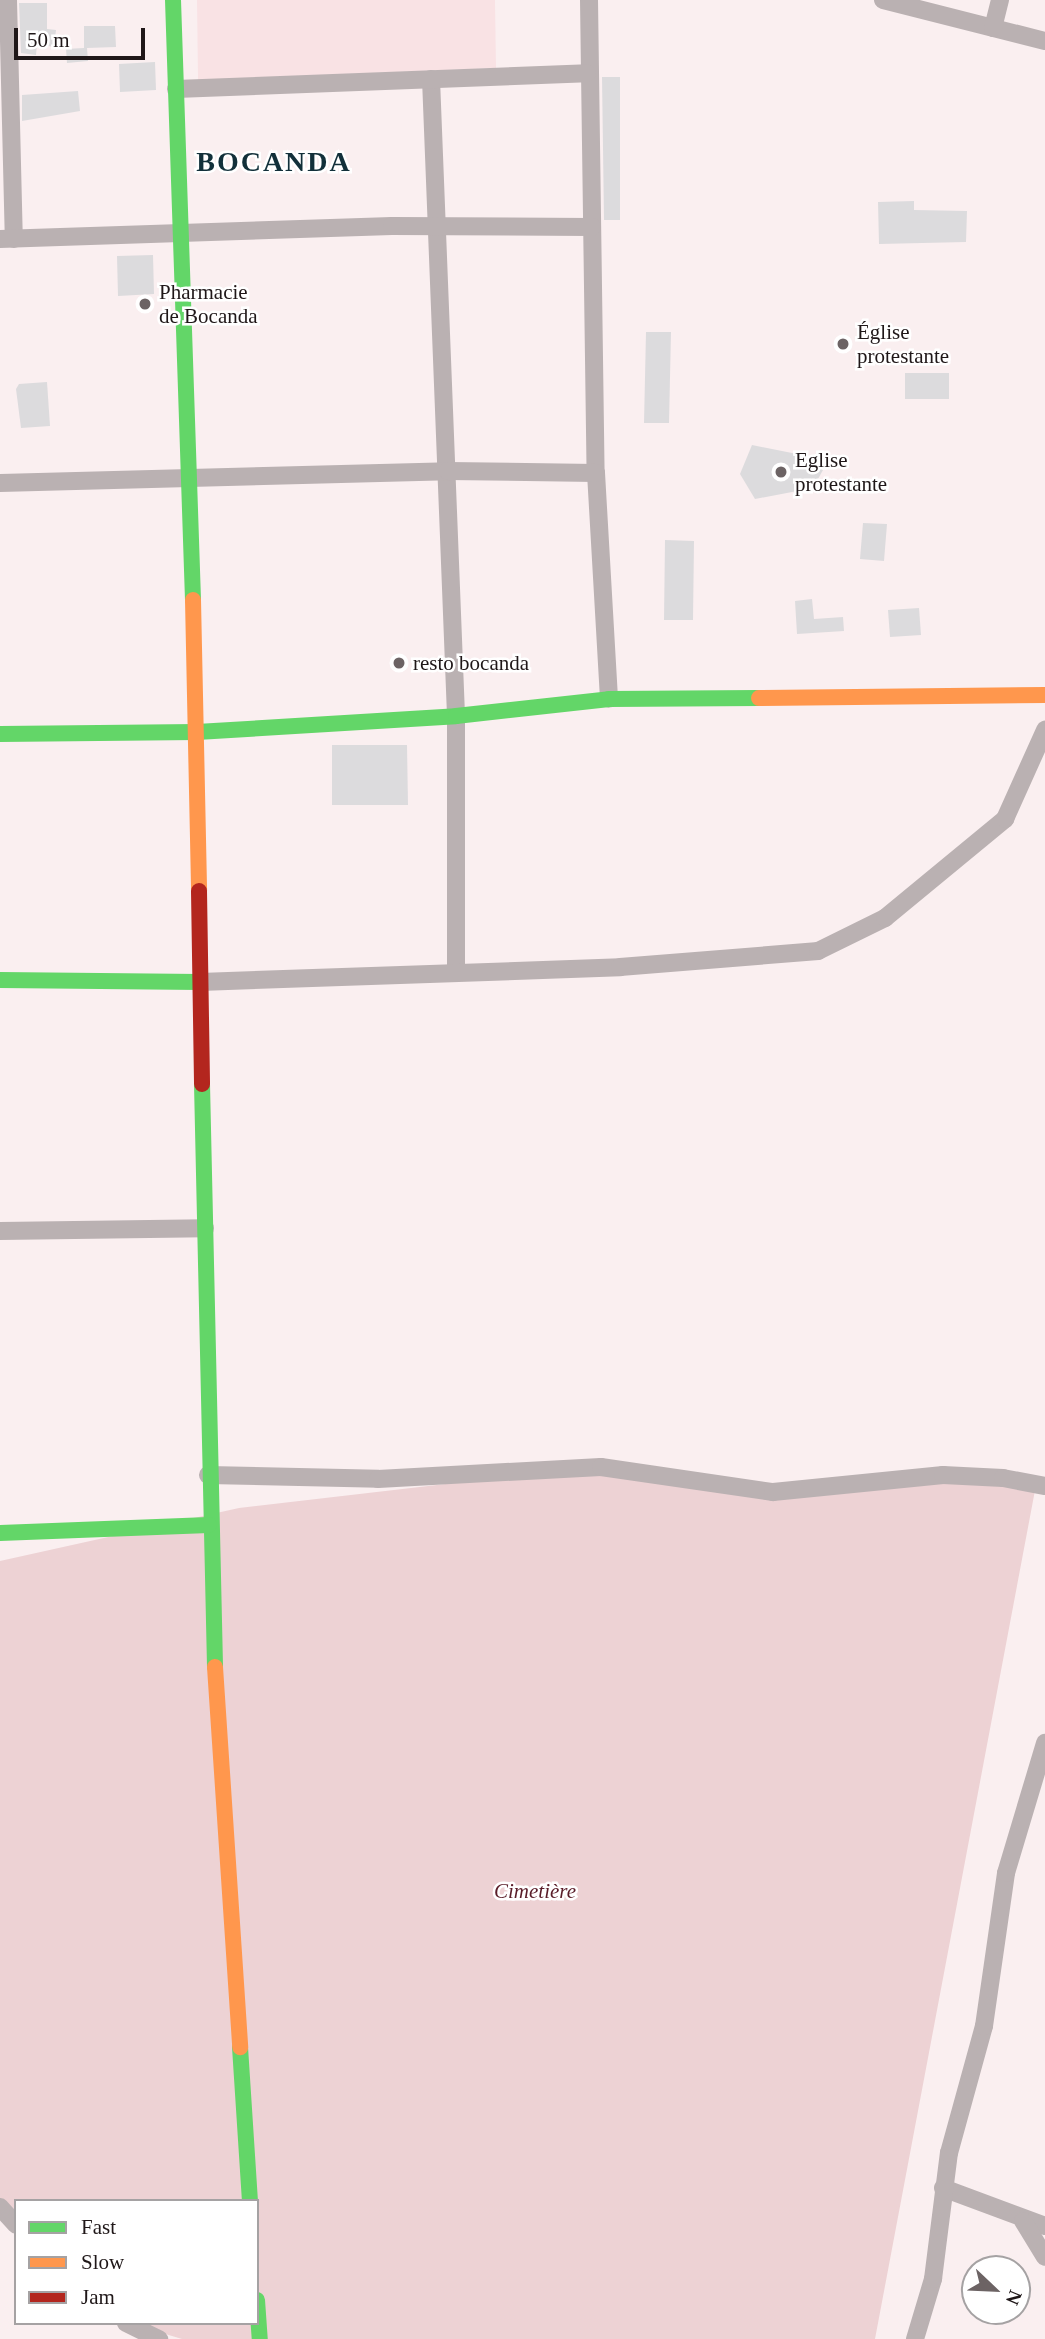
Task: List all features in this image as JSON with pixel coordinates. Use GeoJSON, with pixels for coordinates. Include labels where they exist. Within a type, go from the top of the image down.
{"type":"FeatureCollection","features":[{"type":"Feature","properties":{"kind":"main road"},"geometry":{"type":"LineString","coordinates":[[173,0],[197,732],[209,1525],[250,2199]]}},
{"type":"Feature","properties":{"kind":"main road"},"geometry":{"type":"LineString","coordinates":[[0,734],[197,732],[456,716],[609,699],[1045,695]]}},
{"type":"Feature","properties":{"kind":"main road"},"geometry":{"type":"LineString","coordinates":[[0,980],[200,982]]}},
{"type":"Feature","properties":{"kind":"main road"},"geometry":{"type":"LineString","coordinates":[[0,1533],[209,1525]]}},
{"type":"Feature","properties":{"kind":"street"},"geometry":{"type":"LineString","coordinates":[[8,0],[7,239],[440,226],[592,227]]}},
{"type":"Feature","properties":{"kind":"street"},"geometry":{"type":"LineString","coordinates":[[589,0],[587,73],[596,473],[609,699]]}},
{"type":"Feature","properties":{"kind":"street"},"geometry":{"type":"LineString","coordinates":[[883,0],[1045,41]]}},
{"type":"Feature","properties":{"kind":"street"},"geometry":{"type":"LineString","coordinates":[[993,28],[1000,0]]}},
{"type":"Feature","properties":{"kind":"street"},"geometry":{"type":"LineString","coordinates":[[176,89],[587,73]]}},
{"type":"Feature","properties":{"kind":"street"},"geometry":{"type":"LineString","coordinates":[[431,79],[440,226],[456,716],[456,971]]}},
{"type":"Feature","properties":{"kind":"street"},"geometry":{"type":"LineString","coordinates":[[0,482],[448,471],[596,473]]}},
{"type":"Feature","properties":{"kind":"street"},"geometry":{"type":"LineString","coordinates":[[200,982],[771,958],[818,951],[849,940],[885,918],[1005,819],[1045,730]]}},
{"type":"Feature","properties":{"kind":"street"},"geometry":{"type":"LineString","coordinates":[[0,1231],[205,1228]]}},
{"type":"Feature","properties":{"kind":"street"},"geometry":{"type":"LineString","coordinates":[[208,1475],[378,1479],[601,1467],[765,1492],[943,1475],[1003,1478],[1045,1485]]}},
{"type":"Feature","properties":{"kind":"street"},"geometry":{"type":"LineString","coordinates":[[915,2339],[933,2280],[943,2188],[957,2119],[984,2026],[1010,1853],[1045,1743]]}},
{"type":"Feature","properties":{"kind":"street"},"geometry":{"type":"LineString","coordinates":[[943,2188],[1023,2221],[1045,2227]]}},
{"type":"Feature","properties":{"kind":"street"},"geometry":{"type":"LineString","coordinates":[[0,2207],[14,2223]]}},
{"type":"Feature","properties":{"kind":"street"},"geometry":{"type":"LineString","coordinates":[[1023,2221],[1045,2257]]}},
{"type":"Feature","properties":{"kind":"street"},"geometry":{"type":"LineString","coordinates":[[129,2325],[159,2339]]}},
{"type":"Feature","properties":{"kind":"shaded area"},"geometry":{"type":"Polygon","coordinates":[[[197,0],[495,0],[496,68],[198,80],[197,0]]]}},
{"type":"Feature","properties":{"kind":"green space","name":"Cimetière"},"geometry":{"type":"Polygon","coordinates":[[[610,1465],[759,1496],[891,1478],[1036,1485],[875,2339],[182,2339],[136,2325],[259,2325],[259,2199],[14,2199],[14,2218],[0,2204],[0,1561],[239,1508],[610,1465]]]}},
{"type":"Feature","properties":{"kind":"building"},"geometry":{"type":"Polygon","coordinates":[[[19,3],[47,3],[47,29],[56,30],[54,47],[37,44],[36,55],[21,53],[19,3]]]}},
{"type":"Feature","properties":{"kind":"building"},"geometry":{"type":"Polygon","coordinates":[[[84,26],[115,26],[116,47],[87,48],[88,61],[67,63],[66,49],[84,48],[84,26]]]}},
{"type":"Feature","properties":{"kind":"building"},"geometry":{"type":"Polygon","coordinates":[[[155,62],[156,90],[120,92],[119,64],[155,62]]]}},
{"type":"Feature","properties":{"kind":"building"},"geometry":{"type":"Polygon","coordinates":[[[602,77],[620,77],[620,220],[604,220],[602,77]]]}},
{"type":"Feature","properties":{"kind":"building"},"geometry":{"type":"Polygon","coordinates":[[[78,91],[80,111],[22,121],[22,95],[78,91]]]}},
{"type":"Feature","properties":{"kind":"building"},"geometry":{"type":"Polygon","coordinates":[[[914,201],[914,210],[967,211],[966,242],[879,244],[878,202],[914,201]]]}},
{"type":"Feature","properties":{"kind":"building"},"geometry":{"type":"Polygon","coordinates":[[[153,255],[154,294],[118,296],[117,256],[153,255]]]}},
{"type":"Feature","properties":{"kind":"building"},"geometry":{"type":"Polygon","coordinates":[[[646,332],[671,332],[669,423],[644,423],[646,332]]]}},
{"type":"Feature","properties":{"kind":"building"},"geometry":{"type":"Polygon","coordinates":[[[905,373],[949,373],[949,399],[905,399],[905,373]]]}},
{"type":"Feature","properties":{"kind":"building"},"geometry":{"type":"Polygon","coordinates":[[[47,382],[50,426],[21,428],[16,389],[19,384],[47,382]]]}},
{"type":"Feature","properties":{"kind":"building","name":"Eglise protestante"},"geometry":{"type":"Polygon","coordinates":[[[752,445],[812,457],[823,470],[813,488],[755,499],[740,474],[752,445]]]}},
{"type":"Feature","properties":{"kind":"building"},"geometry":{"type":"Polygon","coordinates":[[[863,523],[887,524],[884,561],[860,559],[863,523]]]}},
{"type":"Feature","properties":{"kind":"building"},"geometry":{"type":"Polygon","coordinates":[[[665,540],[694,541],[693,620],[664,620],[665,540]]]}},
{"type":"Feature","properties":{"kind":"building"},"geometry":{"type":"Polygon","coordinates":[[[812,599],[814,619],[843,617],[844,631],[797,634],[795,601],[812,599]]]}},
{"type":"Feature","properties":{"kind":"building"},"geometry":{"type":"Polygon","coordinates":[[[919,608],[921,635],[890,637],[888,610],[919,608]]]}},
{"type":"Feature","properties":{"kind":"building"},"geometry":{"type":"Polygon","coordinates":[[[332,745],[407,745],[408,805],[332,805],[332,745]]]}},
{"type":"Feature","properties":{"kind":"traffic: fast"},"geometry":{"type":"LineString","coordinates":[[173,0],[193,600]]}},
{"type":"Feature","properties":{"kind":"traffic: fast"},"geometry":{"type":"LineString","coordinates":[[0,734],[197,732],[456,716],[609,699],[759,698]]}},
{"type":"Feature","properties":{"kind":"traffic: fast"},"geometry":{"type":"LineString","coordinates":[[0,980],[200,982]]}},
{"type":"Feature","properties":{"kind":"traffic: fast"},"geometry":{"type":"LineString","coordinates":[[202,1084],[215,1667]]}},
{"type":"Feature","properties":{"kind":"traffic: fast"},"geometry":{"type":"LineString","coordinates":[[0,1533],[209,1525]]}},
{"type":"Feature","properties":{"kind":"traffic: fast"},"geometry":{"type":"LineString","coordinates":[[240,2047],[250,2199]]}},
{"type":"Feature","properties":{"kind":"traffic: fast"},"geometry":{"type":"LineString","coordinates":[[259,2325],[260,2339]]}},
{"type":"Feature","properties":{"kind":"traffic: slow"},"geometry":{"type":"LineString","coordinates":[[193,600],[199,891]]}},
{"type":"Feature","properties":{"kind":"traffic: slow"},"geometry":{"type":"LineString","coordinates":[[759,698],[1045,695]]}},
{"type":"Feature","properties":{"kind":"traffic: slow"},"geometry":{"type":"LineString","coordinates":[[215,1667],[240,2047]]}},
{"type":"Feature","properties":{"kind":"traffic: jam"},"geometry":{"type":"LineString","coordinates":[[199,891],[202,1084]]}},
{"type":"Feature","properties":{"kind":"place","name":"Pharmacie de Bocanda"},"geometry":{"type":"Point","coordinates":[145,304]}},
{"type":"Feature","properties":{"kind":"place","name":"Église protestante"},"geometry":{"type":"Point","coordinates":[843,344]}},
{"type":"Feature","properties":{"kind":"place","name":"Eglise protestante"},"geometry":{"type":"Point","coordinates":[781,472]}},
{"type":"Feature","properties":{"kind":"place","name":"resto bocanda"},"geometry":{"type":"Point","coordinates":[399,663]}},
{"type":"Feature","properties":{"kind":"district","name":"BOCANDA"},"geometry":{"type":"Point","coordinates":[274,162]}}]}
